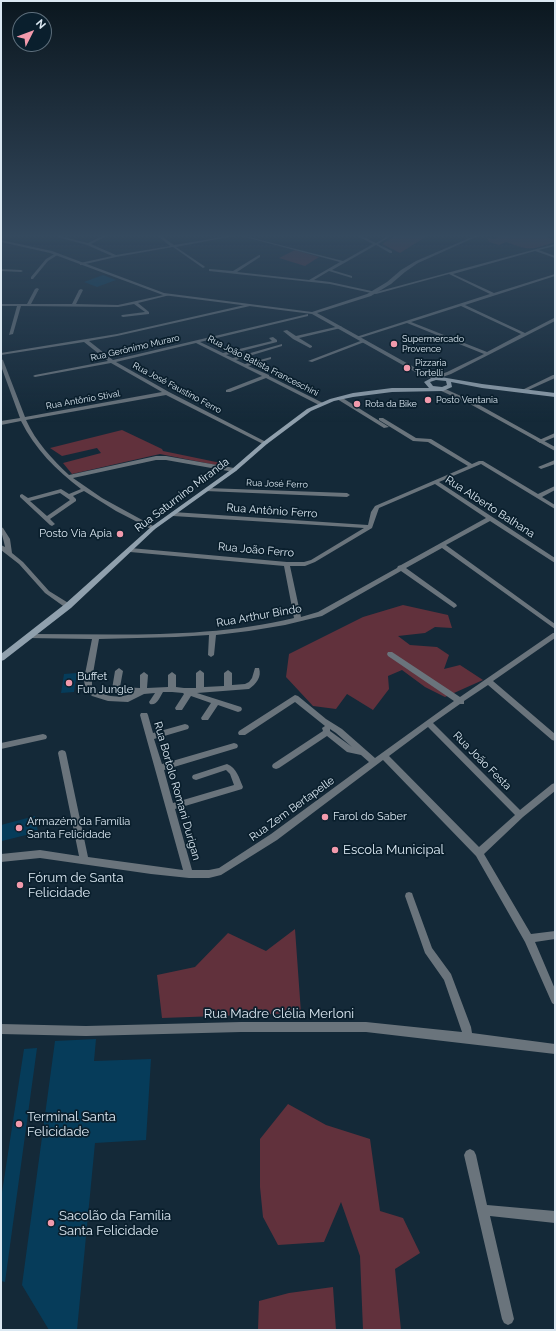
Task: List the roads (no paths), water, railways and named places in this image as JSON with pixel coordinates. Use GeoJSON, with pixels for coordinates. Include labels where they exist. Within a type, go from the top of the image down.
{"type":"FeatureCollection","features":[{"type":"Feature","properties":{"kind":"main road"},"geometry":{"type":"LineString","coordinates":[[435,378],[482,386],[555,395]]}},
{"type":"Feature","properties":{"kind":"main road","name":"Rua Saturnino Miranda"},"geometry":{"type":"LineString","coordinates":[[397,390],[435,378]]}},
{"type":"Feature","properties":{"kind":"main road"},"geometry":{"type":"LineString","coordinates":[[448,380],[451,384],[448,388]]}},
{"type":"Feature","properties":{"kind":"main road"},"geometry":{"type":"LineString","coordinates":[[428,381],[429,386],[439,389]]}},
{"type":"Feature","properties":{"kind":"main road","name":"Rua Saturnino Miranda"},"geometry":{"type":"LineString","coordinates":[[1,658],[68,606],[154,528],[234,470],[265,443],[309,410],[338,398],[397,390],[482,386]]}},
{"type":"Feature","properties":{"kind":"street"},"geometry":{"type":"LineString","coordinates":[[29,305],[32,298]]}},
{"type":"Feature","properties":{"kind":"street"},"geometry":{"type":"LineString","coordinates":[[73,306],[76,298]]}},
{"type":"Feature","properties":{"kind":"street"},"geometry":{"type":"LineString","coordinates":[[1,305],[118,306],[158,298]]}},
{"type":"Feature","properties":{"kind":"street"},"geometry":{"type":"LineString","coordinates":[[187,298],[313,313],[419,372],[435,378],[449,373]]}},
{"type":"Feature","properties":{"kind":"street"},"geometry":{"type":"LineString","coordinates":[[313,313],[358,298]]}},
{"type":"Feature","properties":{"kind":"street"},"geometry":{"type":"LineString","coordinates":[[358,337],[481,298]]}},
{"type":"Feature","properties":{"kind":"street"},"geometry":{"type":"LineString","coordinates":[[123,316],[148,313],[136,303]]}},
{"type":"Feature","properties":{"kind":"street"},"geometry":{"type":"LineString","coordinates":[[11,334],[19,305]]}},
{"type":"Feature","properties":{"kind":"street"},"geometry":{"type":"LineString","coordinates":[[1,354],[139,330],[249,305]]}},
{"type":"Feature","properties":{"kind":"street"},"geometry":{"type":"LineString","coordinates":[[462,305],[524,334]]}},
{"type":"Feature","properties":{"kind":"street","name":"Rua Gerônimo Muraro"},"geometry":{"type":"LineString","coordinates":[[35,376],[112,362],[307,315]]}},
{"type":"Feature","properties":{"kind":"street"},"geometry":{"type":"LineString","coordinates":[[442,378],[486,353],[555,319]]}},
{"type":"Feature","properties":{"kind":"street"},"geometry":{"type":"LineString","coordinates":[[408,322],[486,353]]}},
{"type":"Feature","properties":{"kind":"street"},"geometry":{"type":"LineString","coordinates":[[295,338],[340,327]]}},
{"type":"Feature","properties":{"kind":"street"},"geometry":{"type":"LineString","coordinates":[[285,331],[310,347]]}},
{"type":"Feature","properties":{"kind":"street"},"geometry":{"type":"LineString","coordinates":[[225,354],[275,341],[271,338]]}},
{"type":"Feature","properties":{"kind":"street","name":"Rua José Faustino Ferro"},"geometry":{"type":"LineString","coordinates":[[85,340],[112,362],[167,393],[265,443]]}},
{"type":"Feature","properties":{"kind":"street"},"geometry":{"type":"LineString","coordinates":[[310,361],[365,341]]}},
{"type":"Feature","properties":{"kind":"street","name":"Rua João Batista Franceschini"},"geometry":{"type":"LineString","coordinates":[[197,342],[225,354],[321,404]]}},
{"type":"Feature","properties":{"kind":"street"},"geometry":{"type":"LineString","coordinates":[[234,359],[280,345]]}},
{"type":"Feature","properties":{"kind":"street"},"geometry":{"type":"LineString","coordinates":[[246,365],[269,358]]}},
{"type":"Feature","properties":{"kind":"street"},"geometry":{"type":"LineString","coordinates":[[1,360],[23,419],[43,453],[69,478],[85,489],[106,503],[154,528]]}},
{"type":"Feature","properties":{"kind":"street"},"geometry":{"type":"LineString","coordinates":[[419,372],[428,381]]}},
{"type":"Feature","properties":{"kind":"street"},"geometry":{"type":"LineString","coordinates":[[228,391],[266,376]]}},
{"type":"Feature","properties":{"kind":"street"},"geometry":{"type":"LineString","coordinates":[[522,391],[555,376]]}},
{"type":"Feature","properties":{"kind":"street"},"geometry":{"type":"LineString","coordinates":[[1,382],[9,380]]}},
{"type":"Feature","properties":{"kind":"street"},"geometry":{"type":"LineString","coordinates":[[448,388],[460,397]]}},
{"type":"Feature","properties":{"kind":"street"},"geometry":{"type":"LineString","coordinates":[[439,389],[460,397],[555,449]]}},
{"type":"Feature","properties":{"kind":"street","name":"Rua Antônio Stival"},"geometry":{"type":"LineString","coordinates":[[1,424],[167,393]]}},
{"type":"Feature","properties":{"kind":"street"},"geometry":{"type":"LineString","coordinates":[[338,398],[411,443],[429,440],[472,466]]}},
{"type":"Feature","properties":{"kind":"street"},"geometry":{"type":"LineString","coordinates":[[381,419],[418,441]]}},
{"type":"Feature","properties":{"kind":"street"},"geometry":{"type":"LineString","coordinates":[[540,441],[555,435]]}},
{"type":"Feature","properties":{"kind":"street"},"geometry":{"type":"LineString","coordinates":[[69,478],[156,458],[166,458],[234,470]]}},
{"type":"Feature","properties":{"kind":"street"},"geometry":{"type":"LineString","coordinates":[[370,527],[373,521],[374,511],[377,507],[481,462],[555,507]]}},
{"type":"Feature","properties":{"kind":"street"},"geometry":{"type":"LineString","coordinates":[[541,467],[555,462]]}},
{"type":"Feature","properties":{"kind":"street","name":"Rua Alberto Balhana"},"geometry":{"type":"LineString","coordinates":[[435,482],[555,561]]}},
{"type":"Feature","properties":{"kind":"street"},"geometry":{"type":"LineString","coordinates":[[539,496],[555,488]]}},
{"type":"Feature","properties":{"kind":"street"},"geometry":{"type":"LineString","coordinates":[[69,496],[85,489]]}},
{"type":"Feature","properties":{"kind":"street","name":"Rua José Ferro"},"geometry":{"type":"LineString","coordinates":[[207,490],[347,495]]}},
{"type":"Feature","properties":{"kind":"street"},"geometry":{"type":"LineString","coordinates":[[47,519],[74,500],[60,491],[25,498],[52,524]]}},
{"type":"Feature","properties":{"kind":"street","name":"Rua Antônio Ferro"},"geometry":{"type":"LineString","coordinates":[[173,514],[370,527]]}},
{"type":"Feature","properties":{"kind":"street","name":"Rua Arthur Bindo"},"geometry":{"type":"LineString","coordinates":[[30,636],[213,634],[298,620],[320,614],[400,567],[490,518]]}},
{"type":"Feature","properties":{"kind":"street","name":"Rua João Ferro"},"geometry":{"type":"LineString","coordinates":[[130,550],[286,564],[305,564],[313,561],[370,527]]}},
{"type":"Feature","properties":{"kind":"street"},"geometry":{"type":"LineString","coordinates":[[1,529],[7,539],[9,553]]}},
{"type":"Feature","properties":{"kind":"street"},"geometry":{"type":"LineString","coordinates":[[442,545],[555,627]]}},
{"type":"Feature","properties":{"kind":"street"},"geometry":{"type":"LineString","coordinates":[[1,547],[21,563],[47,592],[68,606]]}},
{"type":"Feature","properties":{"kind":"street"},"geometry":{"type":"LineString","coordinates":[[286,564],[298,620]]}},
{"type":"Feature","properties":{"kind":"street"},"geometry":{"type":"LineString","coordinates":[[400,567],[454,606]]}},
{"type":"Feature","properties":{"kind":"street"},"geometry":{"type":"LineString","coordinates":[[211,655],[213,634]]}},
{"type":"Feature","properties":{"kind":"street","name":"Rua Zem Bertapelle"},"geometry":{"type":"LineString","coordinates":[[1,858],[40,854],[189,874],[209,874],[221,871],[230,867],[428,724],[555,635]]}},
{"type":"Feature","properties":{"kind":"street"},"geometry":{"type":"LineString","coordinates":[[96,636],[88,679],[89,689],[95,694],[108,698],[128,699],[143,691]]}},
{"type":"Feature","properties":{"kind":"street"},"geometry":{"type":"LineString","coordinates":[[390,654],[460,702]]}},
{"type":"Feature","properties":{"kind":"street"},"geometry":{"type":"LineString","coordinates":[[187,692],[246,687],[253,684],[257,677],[257,670]]}},
{"type":"Feature","properties":{"kind":"street"},"geometry":{"type":"LineString","coordinates":[[119,672],[116,689],[143,691],[172,689],[187,692],[238,709]]}},
{"type":"Feature","properties":{"kind":"street"},"geometry":{"type":"LineString","coordinates":[[200,673],[200,690]]}},
{"type":"Feature","properties":{"kind":"street"},"geometry":{"type":"LineString","coordinates":[[228,673],[228,688]]}},
{"type":"Feature","properties":{"kind":"street"},"geometry":{"type":"LineString","coordinates":[[143,691],[144,675]]}},
{"type":"Feature","properties":{"kind":"street"},"geometry":{"type":"LineString","coordinates":[[172,675],[172,689]]}},
{"type":"Feature","properties":{"kind":"street"},"geometry":{"type":"LineString","coordinates":[[489,682],[555,738]]}},
{"type":"Feature","properties":{"kind":"street"},"geometry":{"type":"LineString","coordinates":[[153,702],[161,690]]}},
{"type":"Feature","properties":{"kind":"street"},"geometry":{"type":"LineString","coordinates":[[179,708],[187,692]]}},
{"type":"Feature","properties":{"kind":"street"},"geometry":{"type":"LineString","coordinates":[[242,733],[295,698],[323,721],[339,731],[375,763]]}},
{"type":"Feature","properties":{"kind":"street"},"geometry":{"type":"LineString","coordinates":[[205,718],[216,702]]}},
{"type":"Feature","properties":{"kind":"street","name":"Rua Bortolo Romani Durigan"},"geometry":{"type":"LineString","coordinates":[[144,715],[189,874]]}},
{"type":"Feature","properties":{"kind":"street"},"geometry":{"type":"LineString","coordinates":[[323,721],[327,732],[350,750],[362,752]]}},
{"type":"Feature","properties":{"kind":"street","name":"Rua João Festa"},"geometry":{"type":"LineString","coordinates":[[428,724],[520,815]]}},
{"type":"Feature","properties":{"kind":"street"},"geometry":{"type":"LineString","coordinates":[[150,737],[185,726]]}},
{"type":"Feature","properties":{"kind":"street"},"geometry":{"type":"LineString","coordinates":[[276,766],[327,732]]}},
{"type":"Feature","properties":{"kind":"street"},"geometry":{"type":"LineString","coordinates":[[1,746],[43,737]]}},
{"type":"Feature","properties":{"kind":"street"},"geometry":{"type":"LineString","coordinates":[[160,768],[234,746]]}},
{"type":"Feature","properties":{"kind":"street"},"geometry":{"type":"LineString","coordinates":[[62,753],[84,859]]}},
{"type":"Feature","properties":{"kind":"street"},"geometry":{"type":"LineString","coordinates":[[384,756],[479,853],[529,939],[555,1000]]}},
{"type":"Feature","properties":{"kind":"street"},"geometry":{"type":"LineString","coordinates":[[170,807],[239,786],[230,768],[196,776]]}},
{"type":"Feature","properties":{"kind":"street"},"geometry":{"type":"LineString","coordinates":[[479,853],[520,815],[555,786]]}},
{"type":"Feature","properties":{"kind":"street"},"geometry":{"type":"LineString","coordinates":[[409,896],[428,950],[448,977],[466,1027],[468,1038]]}},
{"type":"Feature","properties":{"kind":"street"},"geometry":{"type":"LineString","coordinates":[[529,939],[555,935]]}},
{"type":"Feature","properties":{"kind":"street","name":"Rua Madre Clélia Merloni"},"geometry":{"type":"LineString","coordinates":[[1,1029],[86,1031],[241,1027],[366,1027],[555,1049]]}},
{"type":"Feature","properties":{"kind":"street"},"geometry":{"type":"LineString","coordinates":[[470,1155],[508,1319]]}},
{"type":"Feature","properties":{"kind":"street"},"geometry":{"type":"LineString","coordinates":[[483,1210],[555,1217]]}},
{"type":"Feature","properties":{"kind":"place","name":"Supermercado Provence"},"geometry":{"type":"Point","coordinates":[394,344]}},
{"type":"Feature","properties":{"kind":"place","name":"Pizzaria Tortelli"},"geometry":{"type":"Point","coordinates":[407,368]}},
{"type":"Feature","properties":{"kind":"place","name":"Posto Ventania"},"geometry":{"type":"Point","coordinates":[428,400]}},
{"type":"Feature","properties":{"kind":"place","name":"Rota da Bike"},"geometry":{"type":"Point","coordinates":[357,404]}},
{"type":"Feature","properties":{"kind":"place","name":"Posto Via Apia"},"geometry":{"type":"Point","coordinates":[120,534]}},
{"type":"Feature","properties":{"kind":"place","name":"Buffet Fun Jungle"},"geometry":{"type":"Point","coordinates":[69,683]}},
{"type":"Feature","properties":{"kind":"place","name":"Farol do Saber"},"geometry":{"type":"Point","coordinates":[325,817]}},
{"type":"Feature","properties":{"kind":"place","name":"Armazém da Família Santa Felicidade"},"geometry":{"type":"Point","coordinates":[19,828]}},
{"type":"Feature","properties":{"kind":"place","name":"Escola Municipal"},"geometry":{"type":"Point","coordinates":[335,850]}},
{"type":"Feature","properties":{"kind":"place","name":"Fórum de Santa Felicidade"},"geometry":{"type":"Point","coordinates":[20,885]}},
{"type":"Feature","properties":{"kind":"place","name":"Terminal Santa Felicidade"},"geometry":{"type":"Point","coordinates":[19,1124]}},
{"type":"Feature","properties":{"kind":"place","name":"Sacolão da Família Santa Felicidade"},"geometry":{"type":"Point","coordinates":[51,1223]}}]}
